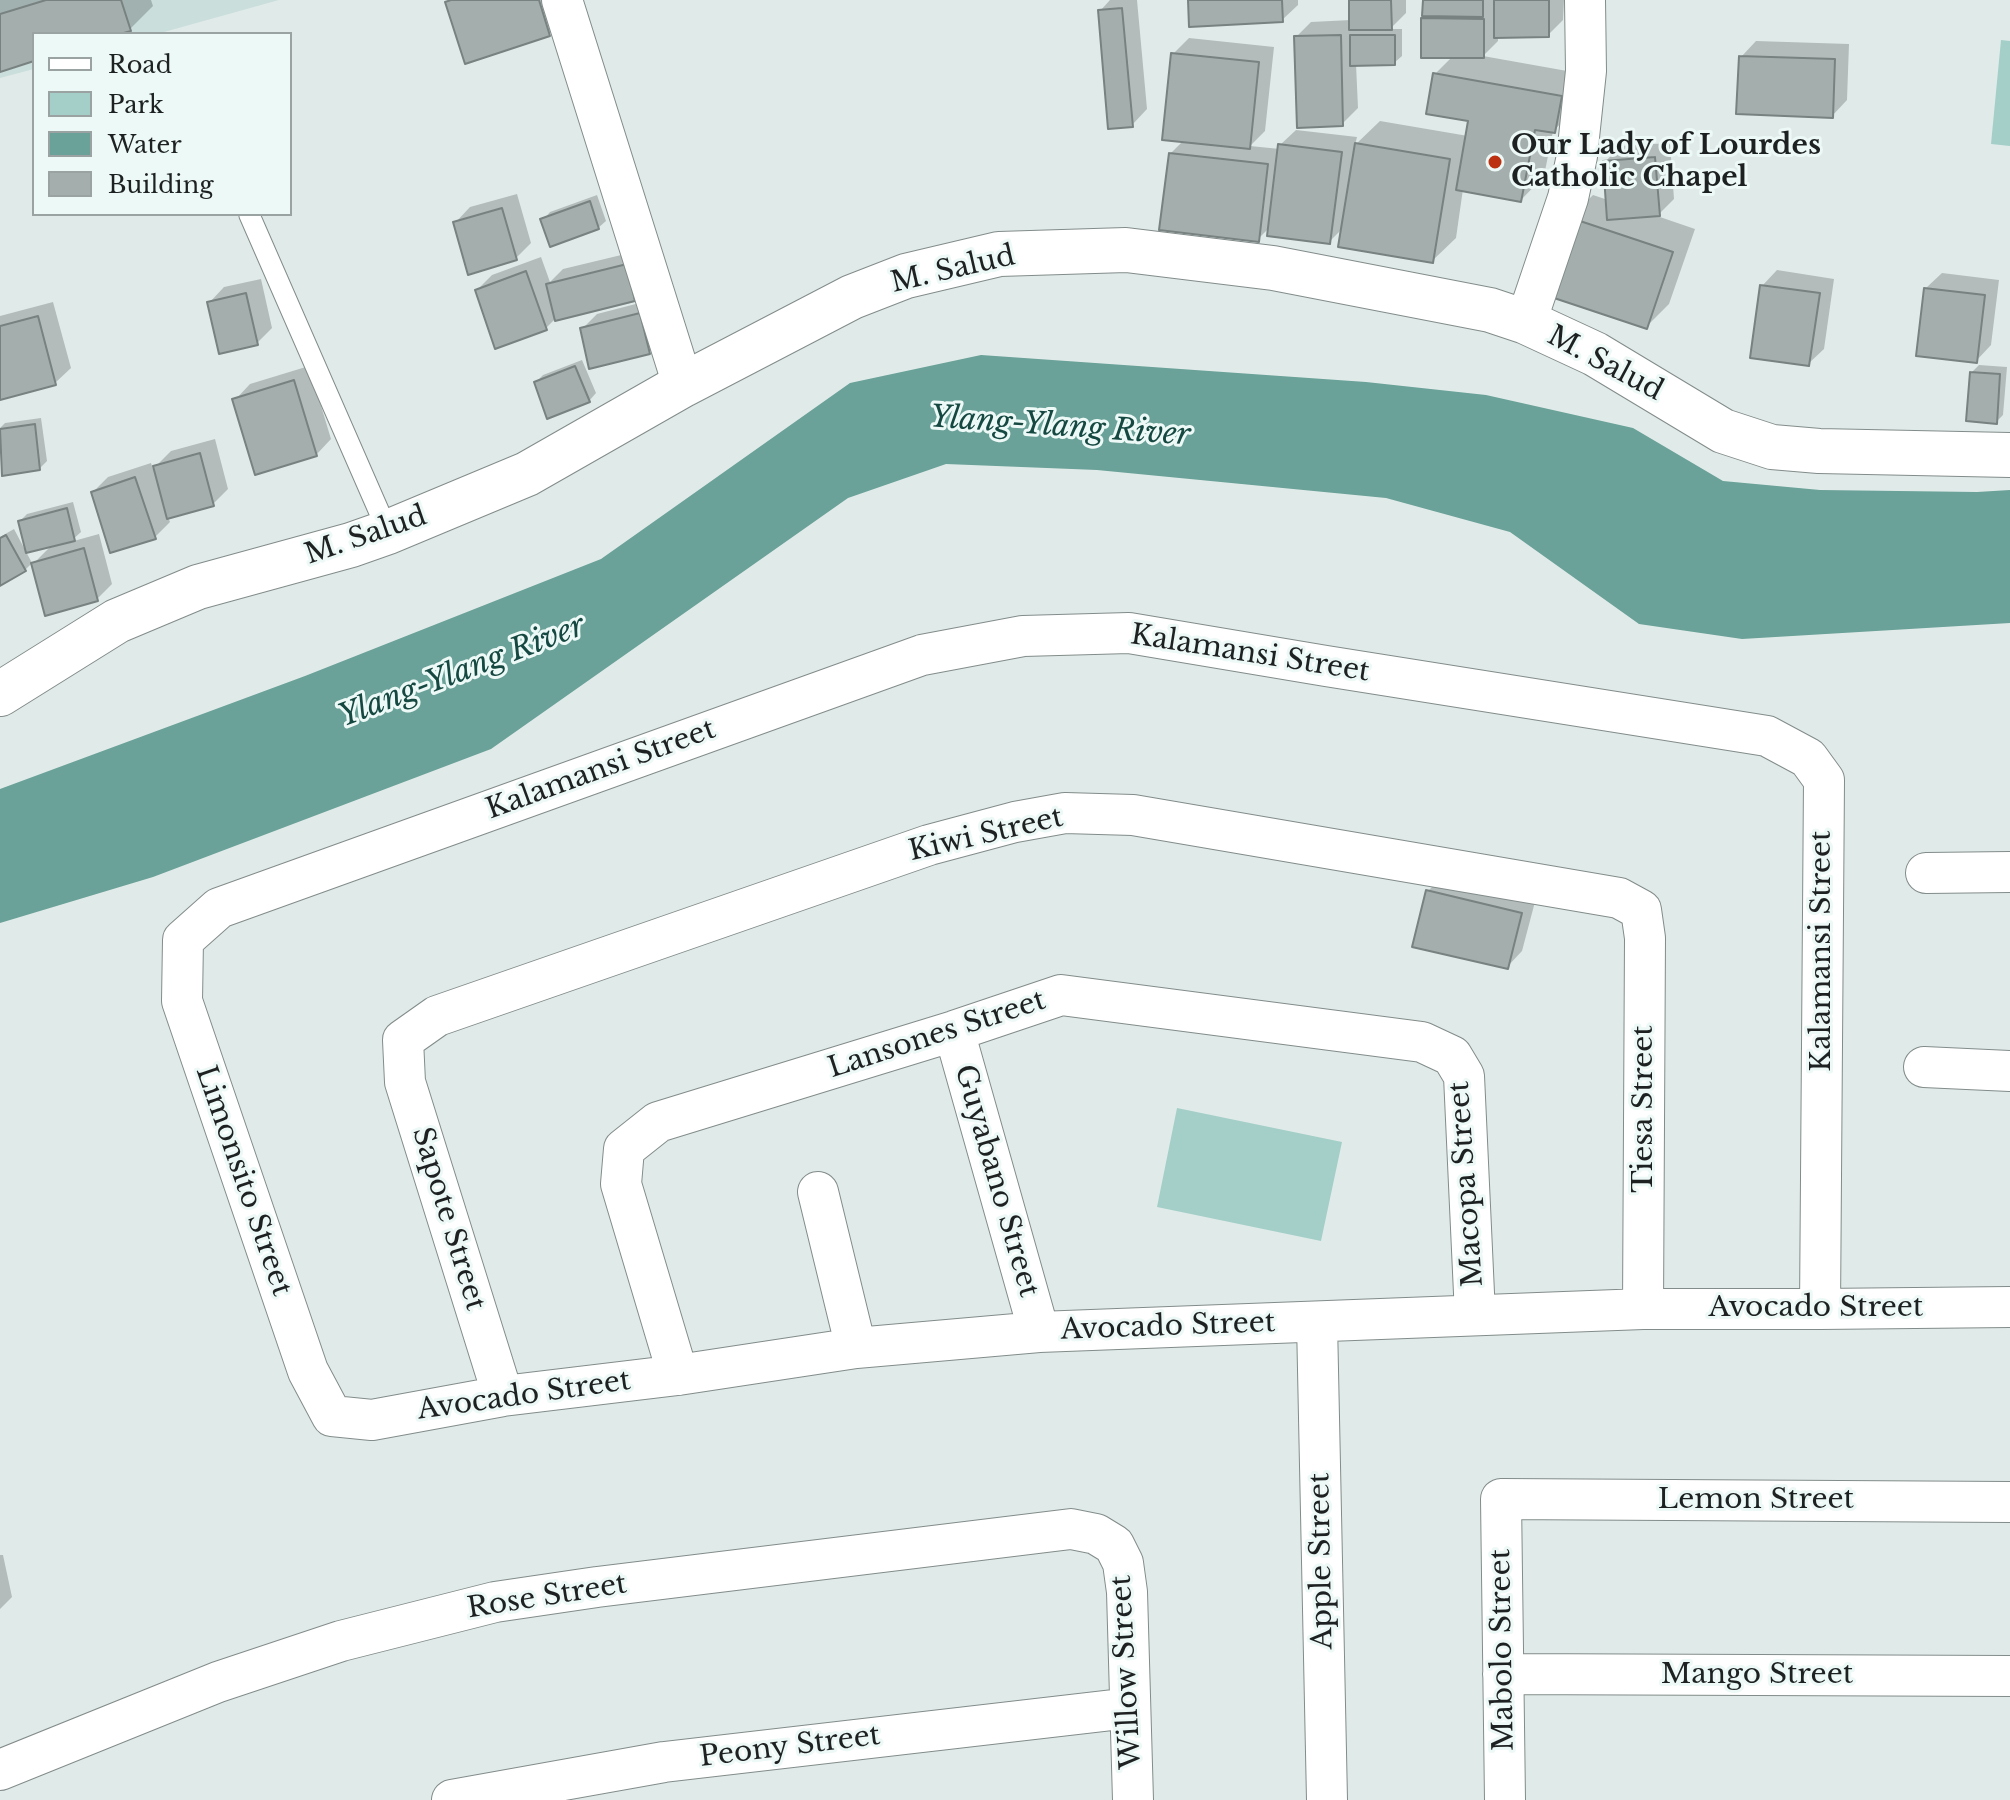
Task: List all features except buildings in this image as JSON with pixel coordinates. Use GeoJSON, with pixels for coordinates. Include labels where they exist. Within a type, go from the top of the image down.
{"type":"FeatureCollection","features":[{"type":"Feature","properties":{"kind":"street"},"geometry":{"type":"LineString","coordinates":[[562,0],[683,385]]}},
{"type":"Feature","properties":{"kind":"street"},"geometry":{"type":"LineString","coordinates":[[1526,322],[1568,198],[1577,156],[1586,71],[1585,0]]}},
{"type":"Feature","properties":{"kind":"street","name":"M. Salud"},"geometry":{"type":"LineString","coordinates":[[0,694],[117,621],[198,587],[351,545],[527,474],[683,385],[852,297],[906,276],[999,254],[1126,250],[1273,268],[1490,310],[1526,322],[1595,354],[1723,431],[1772,447],[1819,451],[2010,455]]}},
{"type":"Feature","properties":{"kind":"street","name":"Kalamansi Street"},"geometry":{"type":"LineString","coordinates":[[183,940],[219,908],[922,655],[1023,636],[1129,633],[1767,736],[1808,758],[1824,780],[1820,1309]]}},
{"type":"Feature","properties":{"kind":"street","name":"Kiwi Street"},"geometry":{"type":"LineString","coordinates":[[403,1040],[437,1016],[929,845],[1015,822],[1065,813],[1133,815],[1619,898],[1641,910]]}},
{"type":"Feature","properties":{"kind":"street"},"geometry":{"type":"LineString","coordinates":[[1926,873],[2010,872]]}},
{"type":"Feature","properties":{"kind":"street","name":"Tiesa Street"},"geometry":{"type":"LineString","coordinates":[[1641,910],[1645,938],[1643,1309]]}},
{"type":"Feature","properties":{"kind":"street","name":"Limonsito Street"},"geometry":{"type":"LineString","coordinates":[[183,940],[182,1001],[308,1371],[332,1416]]}},
{"type":"Feature","properties":{"kind":"street","name":"Lansones Street"},"geometry":{"type":"LineString","coordinates":[[678,1375],[621,1184],[624,1149],[658,1122],[1061,995],[1422,1042],[1452,1056]]}},
{"type":"Feature","properties":{"kind":"street","name":"Guyabano Street"},"geometry":{"type":"LineString","coordinates":[[954,1031],[1039,1332]]}},
{"type":"Feature","properties":{"kind":"street","name":"Sapote Street"},"geometry":{"type":"LineString","coordinates":[[403,1040],[405,1082],[503,1396]]}},
{"type":"Feature","properties":{"kind":"street","name":"Macopa Street"},"geometry":{"type":"LineString","coordinates":[[1452,1056],[1464,1076],[1475,1315]]}},
{"type":"Feature","properties":{"kind":"street"},"geometry":{"type":"LineString","coordinates":[[1924,1067],[2010,1071]]}},
{"type":"Feature","properties":{"kind":"street"},"geometry":{"type":"LineString","coordinates":[[818,1192],[856,1348]]}},
{"type":"Feature","properties":{"kind":"street","name":"Avocado Street"},"geometry":{"type":"LineString","coordinates":[[332,1416],[372,1420],[503,1396],[678,1375],[856,1348],[1039,1332],[1643,1309],[2010,1307]]}},
{"type":"Feature","properties":{"kind":"street","name":"Apple Street"},"geometry":{"type":"LineString","coordinates":[[1317,1322],[1327,1800]]}},
{"type":"Feature","properties":{"kind":"street","name":"Lemon Street"},"geometry":{"type":"LineString","coordinates":[[1501,1499],[2010,1502]]}},
{"type":"Feature","properties":{"kind":"street","name":"Mabolo Street"},"geometry":{"type":"LineString","coordinates":[[1501,1499],[1505,1800]]}},
{"type":"Feature","properties":{"kind":"street","name":"Rose Street"},"geometry":{"type":"LineString","coordinates":[[0,1770],[218,1682],[341,1641],[495,1602],[1071,1529],[1096,1534],[1114,1545]]}},
{"type":"Feature","properties":{"kind":"street","name":"Willow Street"},"geometry":{"type":"LineString","coordinates":[[1114,1545],[1123,1563],[1127,1592],[1133,1800]]}},
{"type":"Feature","properties":{"kind":"street","name":"Mango Street"},"geometry":{"type":"LineString","coordinates":[[1503,1674],[2010,1676]]}},
{"type":"Feature","properties":{"kind":"street","name":"Peony Street"},"geometry":{"type":"LineString","coordinates":[[452,1800],[664,1762],[1130,1708]]}},
{"type":"Feature","properties":{"kind":"lane"},"geometry":{"type":"LineString","coordinates":[[250,216],[388,532]]}},
{"type":"Feature","properties":{"kind":"shaded area"},"geometry":{"type":"Polygon","coordinates":[[[0,0],[279,0],[164,32],[32,32],[32,70],[0,78],[0,0]]]}},
{"type":"Feature","properties":{"kind":"green space"},"geometry":{"type":"Polygon","coordinates":[[[2001,40],[2010,41],[2010,146],[1991,144],[2001,40]]]}},
{"type":"Feature","properties":{"kind":"green space"},"geometry":{"type":"Polygon","coordinates":[[[1177,1108],[1342,1142],[1321,1241],[1157,1207],[1177,1108]]]}},
{"type":"Feature","properties":{"kind":"water","name":"Ylang-Ylang River"},"geometry":{"type":"Polygon","coordinates":[[[981,355],[1366,382],[1486,395],[1633,428],[1723,481],[1820,490],[2010,490],[2010,623],[1742,639],[1639,624],[1510,532],[1386,498],[1097,470],[946,464],[848,498],[491,749],[153,877],[0,923],[0,789],[305,676],[601,559],[850,383],[981,355]]]}},
{"type":"Feature","properties":{"kind":"place","name":"Our Lady of Lourdes Catholic Chapel"},"geometry":{"type":"Point","coordinates":[1495,162]}}]}
